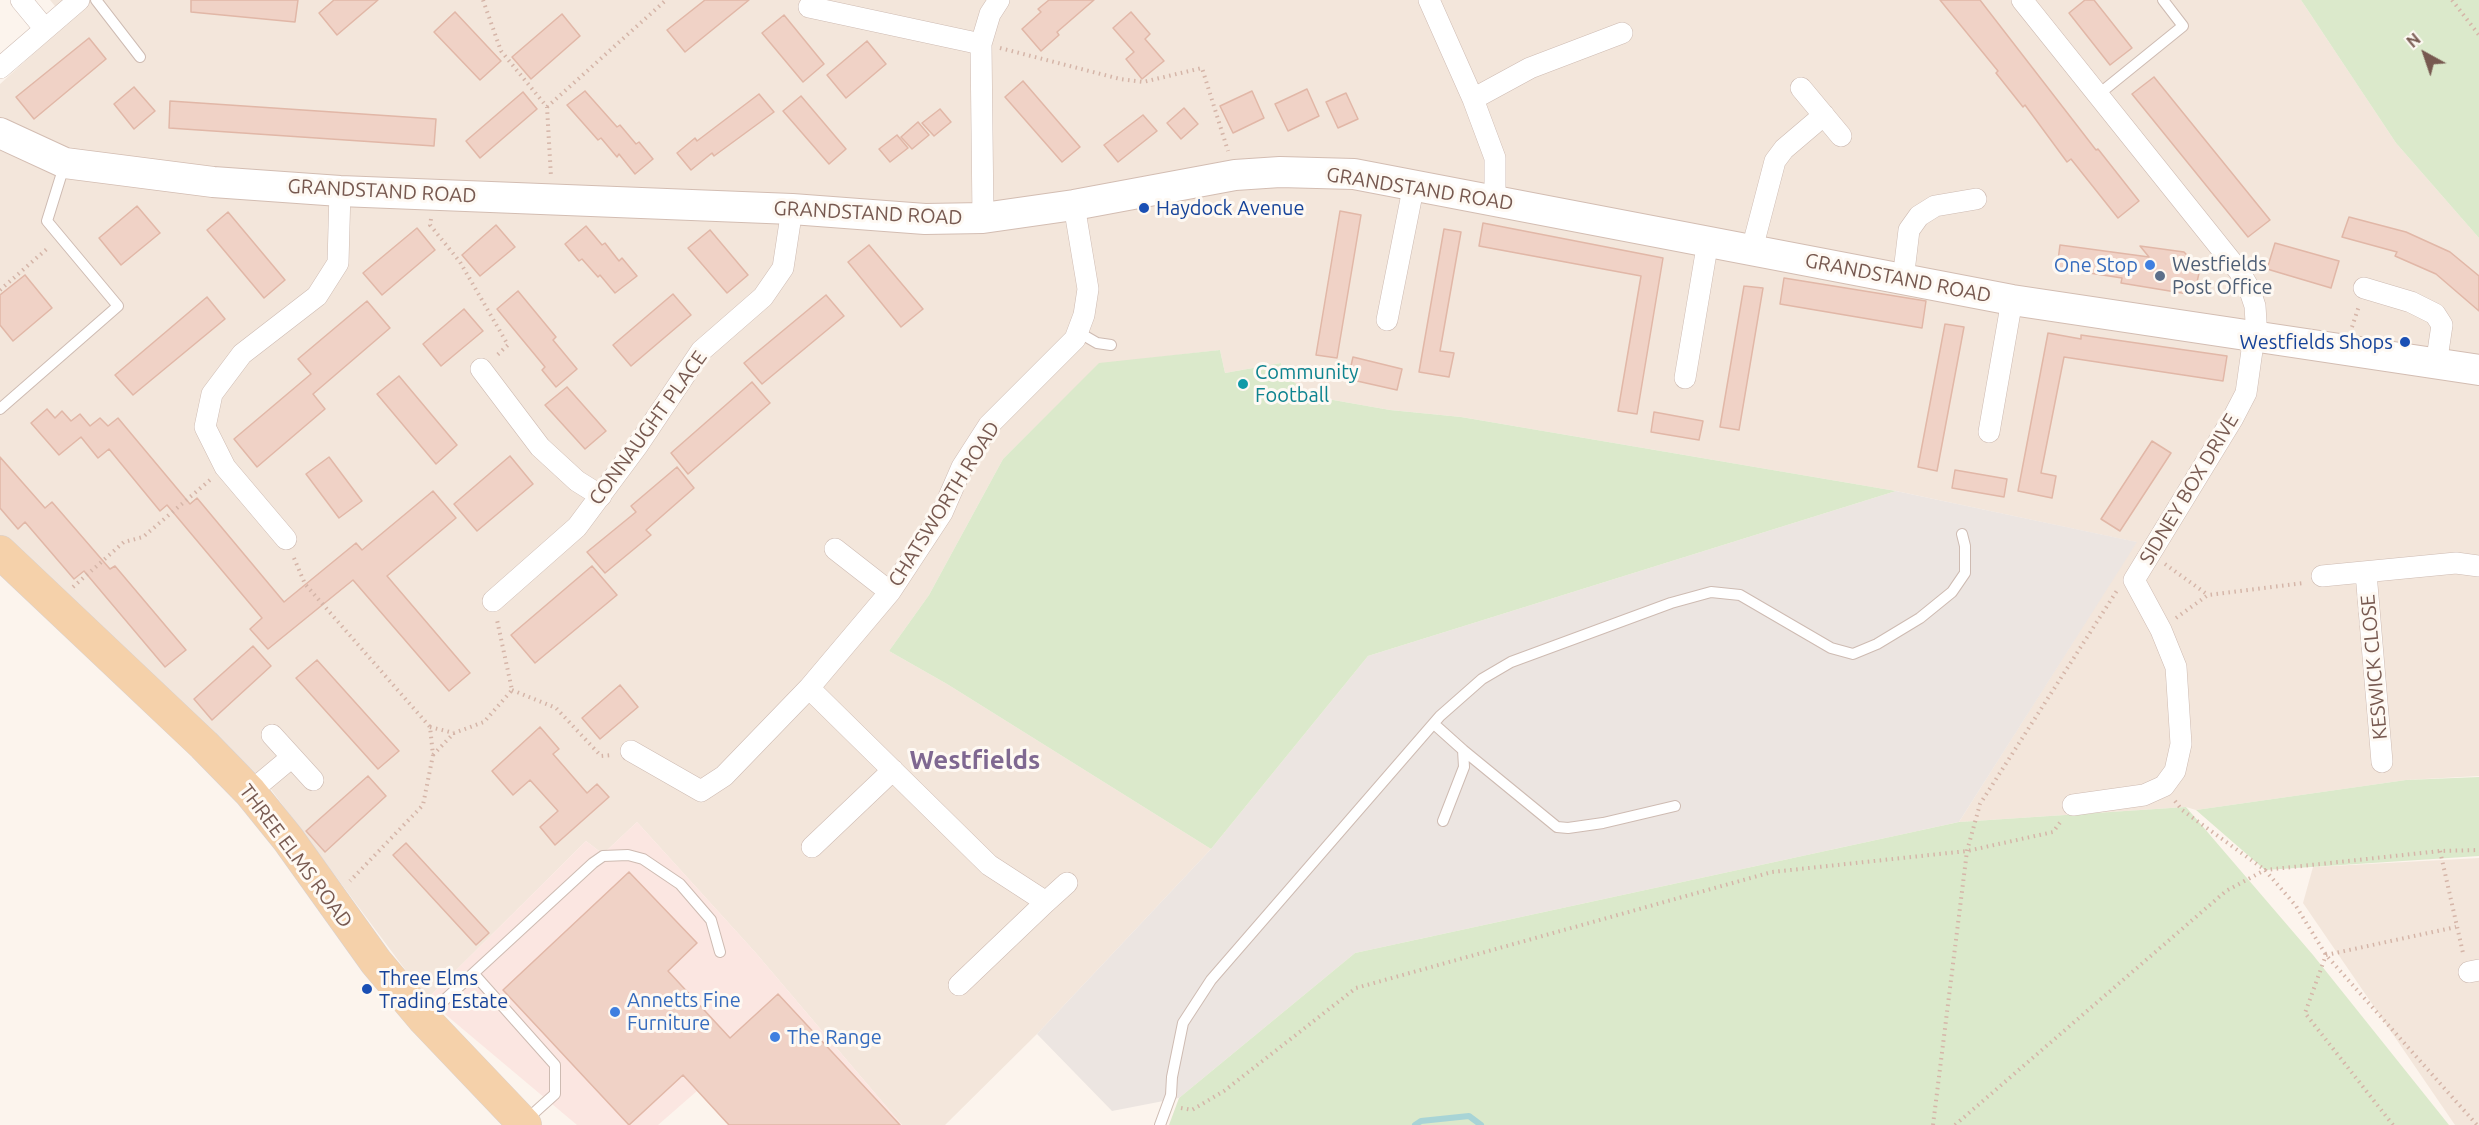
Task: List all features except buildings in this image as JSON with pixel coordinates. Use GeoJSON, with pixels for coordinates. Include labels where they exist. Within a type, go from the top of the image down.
{"type":"FeatureCollection","features":[{"type":"Feature","properties":{"kind":"main road","name":"THREE ELMS ROAD"},"geometry":{"type":"LineString","coordinates":[[0,552],[204,745],[250,792],[288,839],[330,901],[376,962],[424,1019],[524,1124]]}},
{"type":"Feature","properties":{"kind":"street"},"geometry":{"type":"LineString","coordinates":[[21,0],[45,28]]}},
{"type":"Feature","properties":{"kind":"street"},"geometry":{"type":"LineString","coordinates":[[0,68],[79,0]]}},
{"type":"Feature","properties":{"kind":"street"},"geometry":{"type":"LineString","coordinates":[[983,218],[981,44],[990,14],[999,0]]}},
{"type":"Feature","properties":{"kind":"street"},"geometry":{"type":"LineString","coordinates":[[1429,0],[1473,99],[1495,158],[1495,200]]}},
{"type":"Feature","properties":{"kind":"street","name":"SIDNEY BOX DRIVE"},"geometry":{"type":"LineString","coordinates":[[2022,0],[2239,271],[2249,288],[2255,306],[2256,322],[2246,393],[2134,580],[2161,630],[2176,667],[2181,744],[2175,771],[2164,786]]}},
{"type":"Feature","properties":{"kind":"street"},"geometry":{"type":"LineString","coordinates":[[809,7],[981,44]]}},
{"type":"Feature","properties":{"kind":"street"},"geometry":{"type":"LineString","coordinates":[[1473,99],[1530,68],[1622,33]]}},
{"type":"Feature","properties":{"kind":"street"},"geometry":{"type":"LineString","coordinates":[[1801,88],[1841,136]]}},
{"type":"Feature","properties":{"kind":"street"},"geometry":{"type":"LineString","coordinates":[[1752,249],[1775,161],[1784,149],[1824,115]]}},
{"type":"Feature","properties":{"kind":"street","name":"GRANDSTAND ROAD"},"geometry":{"type":"LineString","coordinates":[[0,133],[65,163],[213,182],[340,191],[792,209],[925,219],[983,218],[1074,205],[1235,175],[1280,172],[1354,174],[2012,300],[2479,370]]}},
{"type":"Feature","properties":{"kind":"street"},"geometry":{"type":"LineString","coordinates":[[1387,320],[1414,184]]}},
{"type":"Feature","properties":{"kind":"street"},"geometry":{"type":"LineString","coordinates":[[286,539],[225,467],[205,427],[212,394],[242,354],[317,296],[338,263],[340,191]]}},
{"type":"Feature","properties":{"kind":"street"},"geometry":{"type":"LineString","coordinates":[[1903,280],[1909,230],[1919,216],[1935,206],[1976,199]]}},
{"type":"Feature","properties":{"kind":"street","name":"CHATSWORTH ROAD"},"geometry":{"type":"LineString","coordinates":[[631,751],[701,791],[724,776],[809,688],[890,592],[942,513],[962,467],[989,424],[1075,339],[1084,315],[1088,289],[1074,205]]}},
{"type":"Feature","properties":{"kind":"street","name":"CONNAUGHT PLACE"},"geometry":{"type":"LineString","coordinates":[[493,601],[577,526],[601,496],[701,351],[763,297],[783,268],[792,209]]}},
{"type":"Feature","properties":{"kind":"street"},"geometry":{"type":"LineString","coordinates":[[1685,378],[1708,241]]}},
{"type":"Feature","properties":{"kind":"street"},"geometry":{"type":"LineString","coordinates":[[2364,288],[2411,302],[2435,314],[2442,325],[2436,365]]}},
{"type":"Feature","properties":{"kind":"street"},"geometry":{"type":"LineString","coordinates":[[1989,432],[2012,300]]}},
{"type":"Feature","properties":{"kind":"street"},"geometry":{"type":"LineString","coordinates":[[481,369],[540,447],[577,481],[601,496]]}},
{"type":"Feature","properties":{"kind":"street"},"geometry":{"type":"LineString","coordinates":[[835,549],[890,592]]}},
{"type":"Feature","properties":{"kind":"street"},"geometry":{"type":"LineString","coordinates":[[2322,576],[2456,563],[2479,566]]}},
{"type":"Feature","properties":{"kind":"street","name":"KESWICK CLOSE"},"geometry":{"type":"LineString","coordinates":[[2366,573],[2382,762]]}},
{"type":"Feature","properties":{"kind":"street"},"geometry":{"type":"LineString","coordinates":[[809,688],[989,865],[1046,902]]}},
{"type":"Feature","properties":{"kind":"street"},"geometry":{"type":"LineString","coordinates":[[272,735],[313,780]]}},
{"type":"Feature","properties":{"kind":"street"},"geometry":{"type":"LineString","coordinates":[[250,792],[292,757]]}},
{"type":"Feature","properties":{"kind":"street"},"geometry":{"type":"LineString","coordinates":[[812,847],[893,770]]}},
{"type":"Feature","properties":{"kind":"street"},"geometry":{"type":"LineString","coordinates":[[2073,805],[2144,795],[2164,786]]}},
{"type":"Feature","properties":{"kind":"street"},"geometry":{"type":"LineString","coordinates":[[958,985],[1067,884]]}},
{"type":"Feature","properties":{"kind":"lane"},"geometry":{"type":"LineString","coordinates":[[96,0],[140,57]]}},
{"type":"Feature","properties":{"kind":"lane"},"geometry":{"type":"LineString","coordinates":[[2099,94],[2183,26],[2163,0]]}},
{"type":"Feature","properties":{"kind":"lane"},"geometry":{"type":"LineString","coordinates":[[0,409],[118,306],[47,221],[65,163]]}},
{"type":"Feature","properties":{"kind":"lane"},"geometry":{"type":"LineString","coordinates":[[1078,332],[1097,343],[1112,345]]}},
{"type":"Feature","properties":{"kind":"lane"},"geometry":{"type":"LineString","coordinates":[[1160,1125],[1168,1105],[1183,1023],[1205,989],[1434,724],[1482,679],[1511,662],[1671,603],[1712,592],[1740,595],[1831,648],[1853,654],[1877,644],[1920,618],[1952,592],[1965,573],[1965,546],[1962,534]]}},
{"type":"Feature","properties":{"kind":"lane"},"geometry":{"type":"LineString","coordinates":[[1434,724],[1557,827],[1568,828],[1603,823],[1675,806]]}},
{"type":"Feature","properties":{"kind":"lane"},"geometry":{"type":"LineString","coordinates":[[1443,821],[1464,767],[1463,750]]}},
{"type":"Feature","properties":{"kind":"lane"},"geometry":{"type":"LineString","coordinates":[[424,1019],[592,863],[603,856],[628,855],[643,859],[680,884],[711,920],[720,952]]}},
{"type":"Feature","properties":{"kind":"lane"},"geometry":{"type":"LineString","coordinates":[[474,974],[555,1065],[555,1094],[524,1124]]}},
{"type":"Feature","properties":{"kind":"path"},"geometry":{"type":"LineString","coordinates":[[483,0],[501,51],[547,107],[552,198]]}},
{"type":"Feature","properties":{"kind":"path"},"geometry":{"type":"LineString","coordinates":[[547,107],[666,0]]}},
{"type":"Feature","properties":{"kind":"path"},"geometry":{"type":"LineString","coordinates":[[2452,0],[2479,36]]}},
{"type":"Feature","properties":{"kind":"path"},"geometry":{"type":"LineString","coordinates":[[981,44],[1120,79],[1143,82],[1202,68],[1235,175]]}},
{"type":"Feature","properties":{"kind":"path"},"geometry":{"type":"LineString","coordinates":[[432,194],[430,225],[460,262],[508,345],[481,369]]}},
{"type":"Feature","properties":{"kind":"path"},"geometry":{"type":"LineString","coordinates":[[0,290],[60,238]]}},
{"type":"Feature","properties":{"kind":"path"},"geometry":{"type":"LineString","coordinates":[[2345,351],[2364,288]]}},
{"type":"Feature","properties":{"kind":"path"},"geometry":{"type":"LineString","coordinates":[[54,603],[124,542],[143,537],[225,467]]}},
{"type":"Feature","properties":{"kind":"path"},"geometry":{"type":"LineString","coordinates":[[286,539],[306,584],[430,727],[433,755],[423,805],[330,901]]}},
{"type":"Feature","properties":{"kind":"path"},"geometry":{"type":"LineString","coordinates":[[2151,553],[2208,595]]}},
{"type":"Feature","properties":{"kind":"path"},"geometry":{"type":"LineString","coordinates":[[2161,630],[2208,595],[2300,585],[2322,576]]}},
{"type":"Feature","properties":{"kind":"path"},"geometry":{"type":"LineString","coordinates":[[1934,1125],[1967,851],[1980,804],[2119,588],[2134,580]]}},
{"type":"Feature","properties":{"kind":"path"},"geometry":{"type":"LineString","coordinates":[[493,601],[512,690]]}},
{"type":"Feature","properties":{"kind":"path"},"geometry":{"type":"LineString","coordinates":[[433,755],[454,733],[484,722],[512,690]]}},
{"type":"Feature","properties":{"kind":"path"},"geometry":{"type":"LineString","coordinates":[[512,690],[556,708],[601,756],[631,751]]}},
{"type":"Feature","properties":{"kind":"path"},"geometry":{"type":"LineString","coordinates":[[430,727],[454,733]]}},
{"type":"Feature","properties":{"kind":"path"},"geometry":{"type":"LineString","coordinates":[[2164,786],[2182,810],[2265,870],[2296,906],[2326,955],[2477,1125]]}},
{"type":"Feature","properties":{"kind":"path"},"geometry":{"type":"LineString","coordinates":[[1168,1105],[1192,1110],[1224,1091],[1356,988],[1772,872],[1967,851],[2053,832],[2073,805]]}},
{"type":"Feature","properties":{"kind":"path"},"geometry":{"type":"LineString","coordinates":[[1955,1125],[2226,891],[2265,870],[2440,851],[2479,850]]}},
{"type":"Feature","properties":{"kind":"path"},"geometry":{"type":"LineString","coordinates":[[2440,851],[2456,927],[2474,971]]}},
{"type":"Feature","properties":{"kind":"path"},"geometry":{"type":"LineString","coordinates":[[2326,955],[2456,927]]}},
{"type":"Feature","properties":{"kind":"path"},"geometry":{"type":"LineString","coordinates":[[2326,955],[2305,1013],[2393,1125]]}},
{"type":"Feature","properties":{"kind":"shaded area"},"geometry":{"type":"Polygon","coordinates":[[[50,0],[2301,0],[2396,143],[2479,238],[2479,776],[2406,780],[2196,810],[2186,807],[1959,822],[2136,542],[1896,491],[1461,417],[1390,410],[1316,397],[1282,374],[1281,363],[1225,373],[1220,350],[1099,364],[1003,459],[929,595],[889,651],[947,684],[1211,849],[1037,1034],[945,1125],[902,1125],[755,952],[637,822],[603,854],[586,841],[427,999],[267,784],[74,600],[0,535],[0,84],[68,22],[50,0]]]}},
{"type":"Feature","properties":{"kind":"shaded area"},"geometry":{"type":"Polygon","coordinates":[[[1896,491],[2137,542],[1959,822],[1355,953],[1179,1098],[1112,1111],[1037,1034],[1211,849],[1368,656],[1896,491]]]}},
{"type":"Feature","properties":{"kind":"shaded area"},"geometry":{"type":"Polygon","coordinates":[[[637,822],[755,952],[902,1125],[729,1125],[697,1091],[658,1125],[577,1125],[427,999],[586,841],[603,854],[637,822]]]}},
{"type":"Feature","properties":{"kind":"shaded area"},"geometry":{"type":"Polygon","coordinates":[[[2479,858],[2479,1125],[2455,1125],[2303,903],[2313,867],[2479,858]]]}},
{"type":"Feature","properties":{"kind":"green space"},"geometry":{"type":"Polygon","coordinates":[[[2301,0],[2479,0],[2479,238],[2396,143],[2301,0]]]}},
{"type":"Feature","properties":{"kind":"green space"},"geometry":{"type":"Polygon","coordinates":[[[1220,350],[1225,373],[1281,363],[1282,374],[1316,397],[1390,410],[1461,417],[1896,491],[1368,656],[1211,849],[947,684],[889,651],[929,595],[1003,459],[1099,363],[1220,350]]]}},
{"type":"Feature","properties":{"kind":"green space"},"geometry":{"type":"Polygon","coordinates":[[[2479,777],[2479,856],[2265,870],[2196,810],[2406,780],[2479,777]]]}},
{"type":"Feature","properties":{"kind":"green space"},"geometry":{"type":"Polygon","coordinates":[[[2186,807],[2313,955],[2449,1125],[1169,1125],[1179,1098],[1355,953],[1959,822],[2186,807]]]}},
{"type":"Feature","properties":{"kind":"waterway"},"geometry":{"type":"LineString","coordinates":[[1415,1125],[1421,1121],[1469,1116],[1481,1125]]}},
{"type":"Feature","properties":{"kind":"place","name":"Haydock Avenue"},"geometry":{"type":"Point","coordinates":[1144,208]}},
{"type":"Feature","properties":{"kind":"place","name":"One Stop"},"geometry":{"type":"Point","coordinates":[2150,265]}},
{"type":"Feature","properties":{"kind":"place","name":"Westfields Post Office"},"geometry":{"type":"Point","coordinates":[2160,276]}},
{"type":"Feature","properties":{"kind":"place","name":"Westfields Shops"},"geometry":{"type":"Point","coordinates":[2405,342]}},
{"type":"Feature","properties":{"kind":"place","name":"Community Football"},"geometry":{"type":"Point","coordinates":[1243,384]}},
{"type":"Feature","properties":{"kind":"place","name":"Three Elms Trading Estate"},"geometry":{"type":"Point","coordinates":[367,989]}},
{"type":"Feature","properties":{"kind":"place","name":"Annetts Fine Furniture"},"geometry":{"type":"Point","coordinates":[615,1012]}},
{"type":"Feature","properties":{"kind":"place","name":"The Range"},"geometry":{"type":"Point","coordinates":[775,1037]}},
{"type":"Feature","properties":{"kind":"district","name":"Westfields"},"geometry":{"type":"Point","coordinates":[975,760]}}]}
